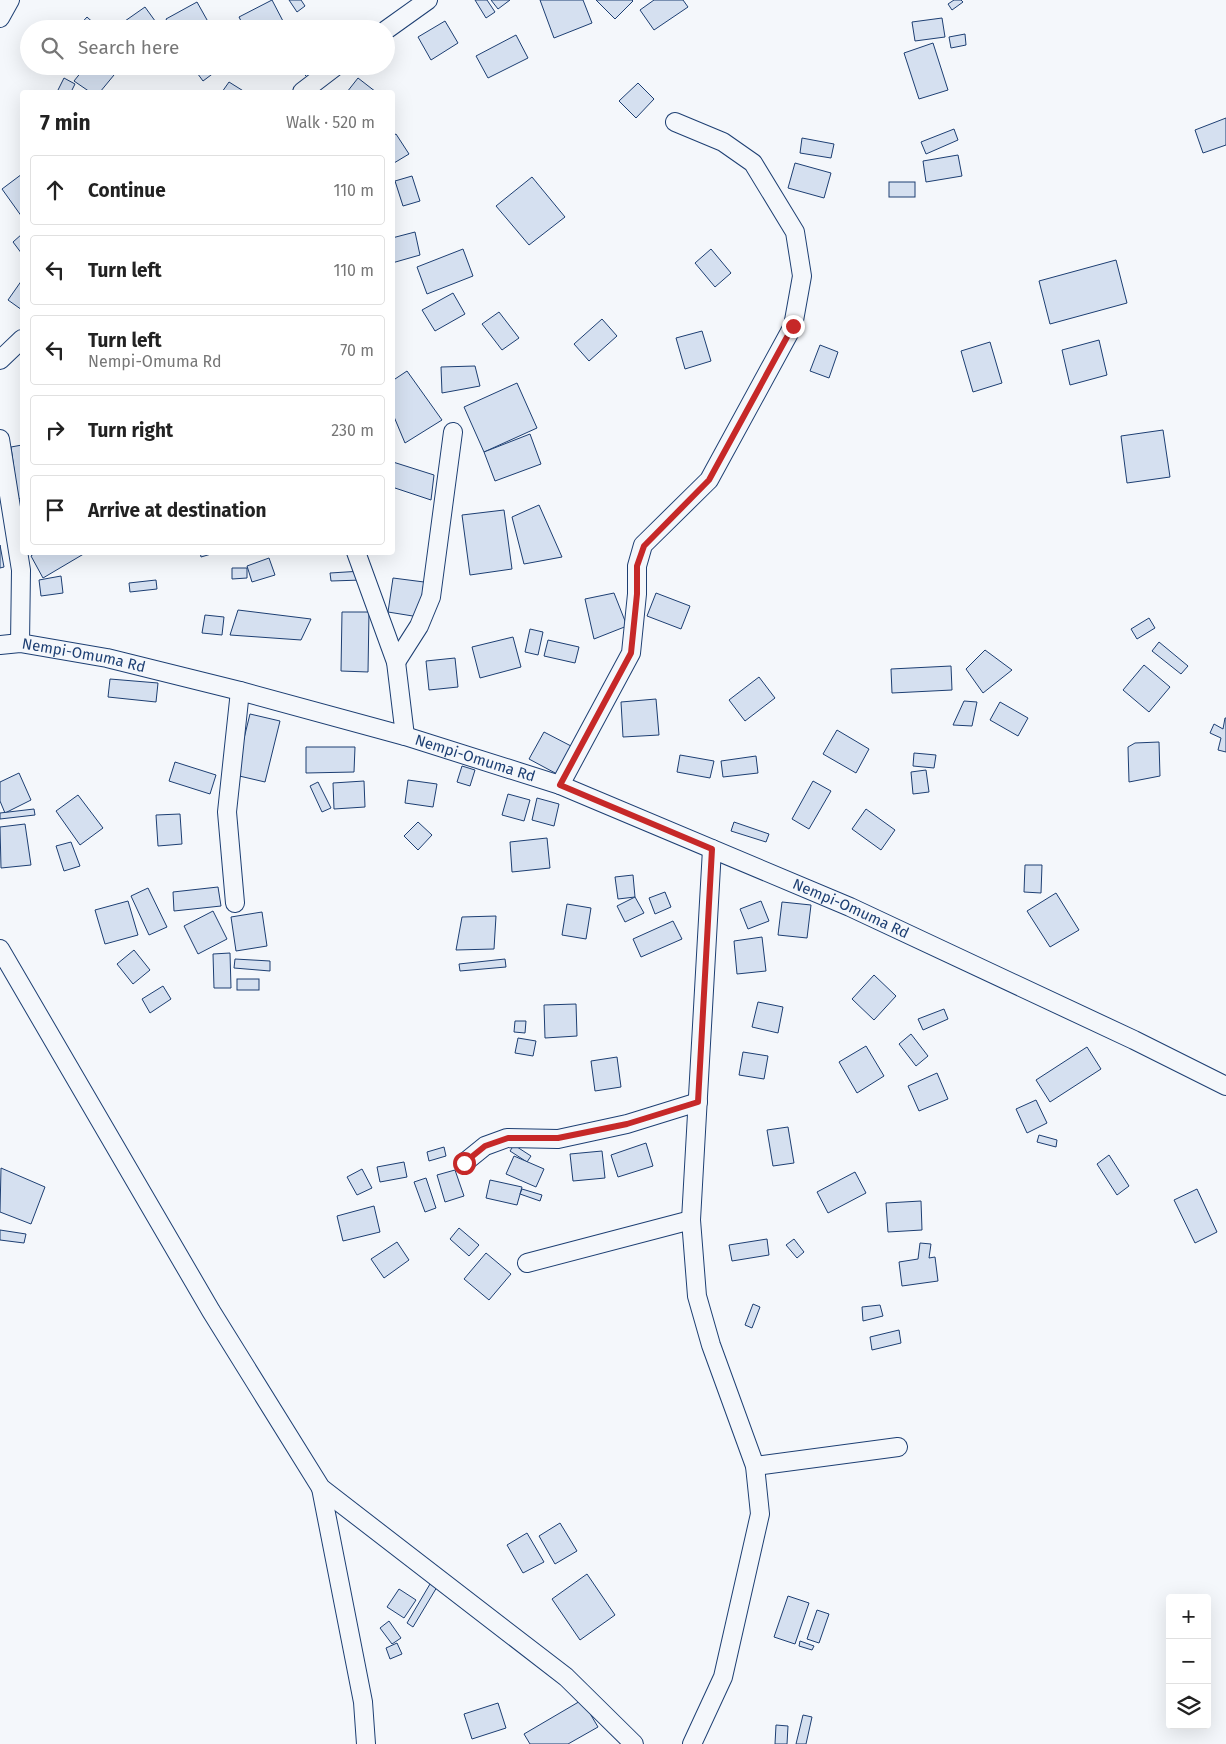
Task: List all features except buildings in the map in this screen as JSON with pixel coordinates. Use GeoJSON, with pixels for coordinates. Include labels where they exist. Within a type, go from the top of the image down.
{"type":"FeatureCollection","features":[{"type":"Feature","properties":{"kind":"street"},"geometry":{"type":"LineString","coordinates":[[0,18],[10,0]]}},
{"type":"Feature","properties":{"kind":"street"},"geometry":{"type":"LineString","coordinates":[[395,24],[428,0]]}},
{"type":"Feature","properties":{"kind":"street"},"geometry":{"type":"LineString","coordinates":[[305,90],[324,75]]}},
{"type":"Feature","properties":{"kind":"street"},"geometry":{"type":"LineString","coordinates":[[560,785],[631,653],[637,594],[637,566],[644,546],[709,480],[793,326],[802,276],[795,232],[753,163],[723,142],[676,122]]}},
{"type":"Feature","properties":{"kind":"street"},"geometry":{"type":"LineString","coordinates":[[0,360],[20,344]]}},
{"type":"Feature","properties":{"kind":"street"},"geometry":{"type":"LineString","coordinates":[[396,662],[419,626],[431,597],[453,432]]}},
{"type":"Feature","properties":{"kind":"street"},"geometry":{"type":"LineString","coordinates":[[0,439],[22,570],[20,643]]}},
{"type":"Feature","properties":{"kind":"street"},"geometry":{"type":"LineString","coordinates":[[357,555],[396,662],[405,736]]}},
{"type":"Feature","properties":{"kind":"street","name":"Nempi-Omuma Rd"},"geometry":{"type":"LineString","coordinates":[[0,645],[20,643],[107,658],[240,691],[405,736],[560,785],[850,907],[1134,1040],[1226,1086]]}},
{"type":"Feature","properties":{"kind":"street"},"geometry":{"type":"LineString","coordinates":[[235,904],[227,812],[240,691]]}},
{"type":"Feature","properties":{"kind":"street"},"geometry":{"type":"LineString","coordinates":[[692,1744],[723,1677],[760,1514],[755,1466],[711,1345],[697,1296],[691,1220],[712,849]]}},
{"type":"Feature","properties":{"kind":"street"},"geometry":{"type":"LineString","coordinates":[[0,950],[211,1311],[321,1488],[566,1678],[634,1744]]}},
{"type":"Feature","properties":{"kind":"street"},"geometry":{"type":"LineString","coordinates":[[464,1163],[485,1146],[508,1138],[558,1138],[627,1124],[698,1102]]}},
{"type":"Feature","properties":{"kind":"street"},"geometry":{"type":"LineString","coordinates":[[527,1263],[691,1220]]}},
{"type":"Feature","properties":{"kind":"street"},"geometry":{"type":"LineString","coordinates":[[755,1466],[898,1447]]}},
{"type":"Feature","properties":{"kind":"street"},"geometry":{"type":"LineString","coordinates":[[321,1488],[363,1702],[366,1744]]}},
{"type":"Feature","properties":{"kind":"route"},"geometry":{"type":"LineString","coordinates":[[464,1163],[485,1146],[508,1138],[558,1138],[627,1124],[698,1102],[712,849],[560,785],[631,653],[637,594],[637,566],[644,546],[709,480],[793,326]]}}]}
